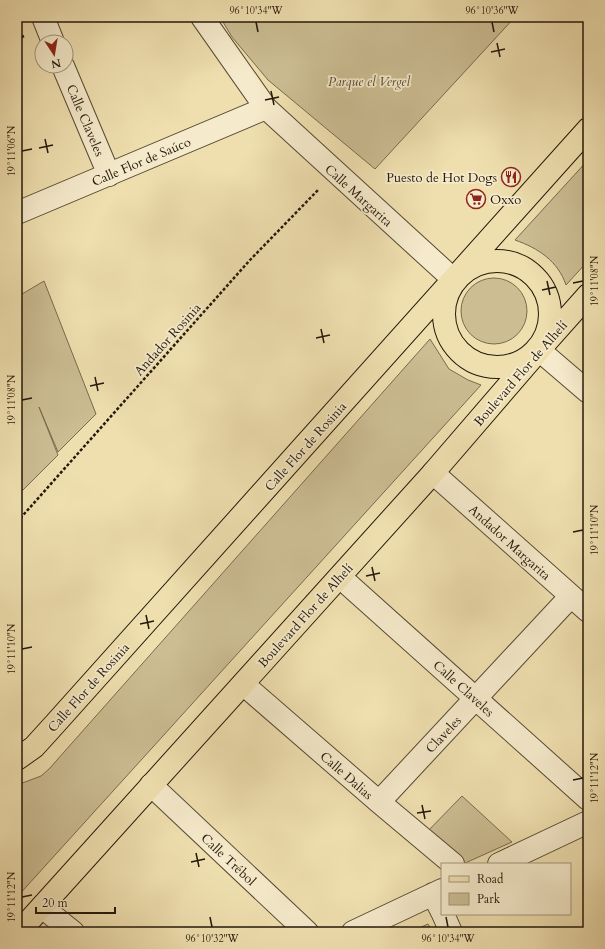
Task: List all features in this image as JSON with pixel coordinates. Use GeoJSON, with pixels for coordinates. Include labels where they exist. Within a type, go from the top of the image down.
{"type":"FeatureCollection","features":[{"type":"Feature","properties":{"kind":"main road","name":"Calle Flor de Rosinia"},"geometry":{"type":"LineString","coordinates":[[17,759],[34,746],[54,725],[588,129]]}},
{"type":"Feature","properties":{"kind":"main road"},"geometry":{"type":"LineString","coordinates":[[500,261],[516,264],[531,272],[542,285],[549,300],[551,317],[547,334],[539,350],[525,360],[509,366],[491,367],[474,363],[460,352],[450,340],[444,325],[443,309],[447,294],[454,280],[468,269],[483,262],[500,261]]}},
{"type":"Feature","properties":{"kind":"main road","name":"Boulevard Flor de Alhelí"},"geometry":{"type":"LineString","coordinates":[[19,932],[433,473],[588,295]]}},
{"type":"Feature","properties":{"kind":"street"},"geometry":{"type":"LineString","coordinates":[[43,17],[50,34]]}},
{"type":"Feature","properties":{"kind":"street","name":"Calle Margarita"},"geometry":{"type":"LineString","coordinates":[[202,17],[266,108],[454,280]]}},
{"type":"Feature","properties":{"kind":"street","name":"Calle Claveles"},"geometry":{"type":"LineString","coordinates":[[67,74],[109,174]]}},
{"type":"Feature","properties":{"kind":"street","name":"Calle Flor de Saúco"},"geometry":{"type":"LineString","coordinates":[[17,213],[266,108]]}},
{"type":"Feature","properties":{"kind":"street"},"geometry":{"type":"LineString","coordinates":[[539,350],[588,392]]}},
{"type":"Feature","properties":{"kind":"street","name":"Andador Margarita"},"geometry":{"type":"LineString","coordinates":[[433,473],[588,611]]}},
{"type":"Feature","properties":{"kind":"street","name":"Calle Claveles"},"geometry":{"type":"LineString","coordinates":[[340,577],[588,799]]}},
{"type":"Feature","properties":{"kind":"street","name":"Claveles"},"geometry":{"type":"LineString","coordinates":[[379,802],[571,596]]}},
{"type":"Feature","properties":{"kind":"street","name":"Calle Dalias"},"geometry":{"type":"LineString","coordinates":[[243,684],[452,863]]}},
{"type":"Feature","properties":{"kind":"street","name":"Calle Trébol"},"geometry":{"type":"LineString","coordinates":[[151,785],[307,932]]}},
{"type":"Feature","properties":{"kind":"street"},"geometry":{"type":"LineString","coordinates":[[501,863],[588,822]]}},
{"type":"Feature","properties":{"kind":"street"},"geometry":{"type":"LineString","coordinates":[[353,932],[383,926],[440,903]]}},
{"type":"Feature","properties":{"kind":"street"},"geometry":{"type":"LineString","coordinates":[[42,907],[73,932]]}},
{"type":"Feature","properties":{"kind":"street"},"geometry":{"type":"LineString","coordinates":[[445,915],[451,932]]}},
{"type":"Feature","properties":{"kind":"path","name":"Andador Rosinia"},"geometry":{"type":"LineString","coordinates":[[17,522],[250,260],[335,172]]}},
{"type":"Feature","properties":{"kind":"green space","name":"Parque el Vergel"},"geometry":{"type":"Polygon","coordinates":[[[220,17],[515,17],[375,169],[268,80],[232,37],[220,17]]]}},
{"type":"Feature","properties":{"kind":"green space"},"geometry":{"type":"Polygon","coordinates":[[[588,160],[588,261],[566,285],[558,269],[546,256],[532,247],[515,240],[588,160]]]}},
{"type":"Feature","properties":{"kind":"green space"},"geometry":{"type":"Polygon","coordinates":[[[494,278],[507,281],[517,288],[524,298],[527,311],[524,324],[517,334],[507,341],[494,344],[481,341],[471,334],[464,324],[461,311],[464,298],[471,288],[481,281],[494,278]]]}},
{"type":"Feature","properties":{"kind":"green space"},"geometry":{"type":"Polygon","coordinates":[[[44,281],[96,414],[58,452],[39,407],[58,455],[17,496],[17,297],[44,281]]]}},
{"type":"Feature","properties":{"kind":"green space"},"geometry":{"type":"Polygon","coordinates":[[[430,339],[449,369],[468,380],[481,385],[17,897],[17,785],[41,776],[49,769],[430,339]]]}},
{"type":"Feature","properties":{"kind":"green space"},"geometry":{"type":"Polygon","coordinates":[[[462,796],[512,842],[465,863],[462,863],[425,834],[462,796]]]}},
{"type":"Feature","properties":{"kind":"green space"},"geometry":{"type":"Polygon","coordinates":[[[428,924],[433,932],[410,932],[428,924]]]}},
{"type":"Feature","properties":{"kind":"place","name":"Puesto de Hot Dogs"},"geometry":{"type":"Point","coordinates":[511,177]}},
{"type":"Feature","properties":{"kind":"place","name":"Oxxo"},"geometry":{"type":"Point","coordinates":[476,199]}}]}
